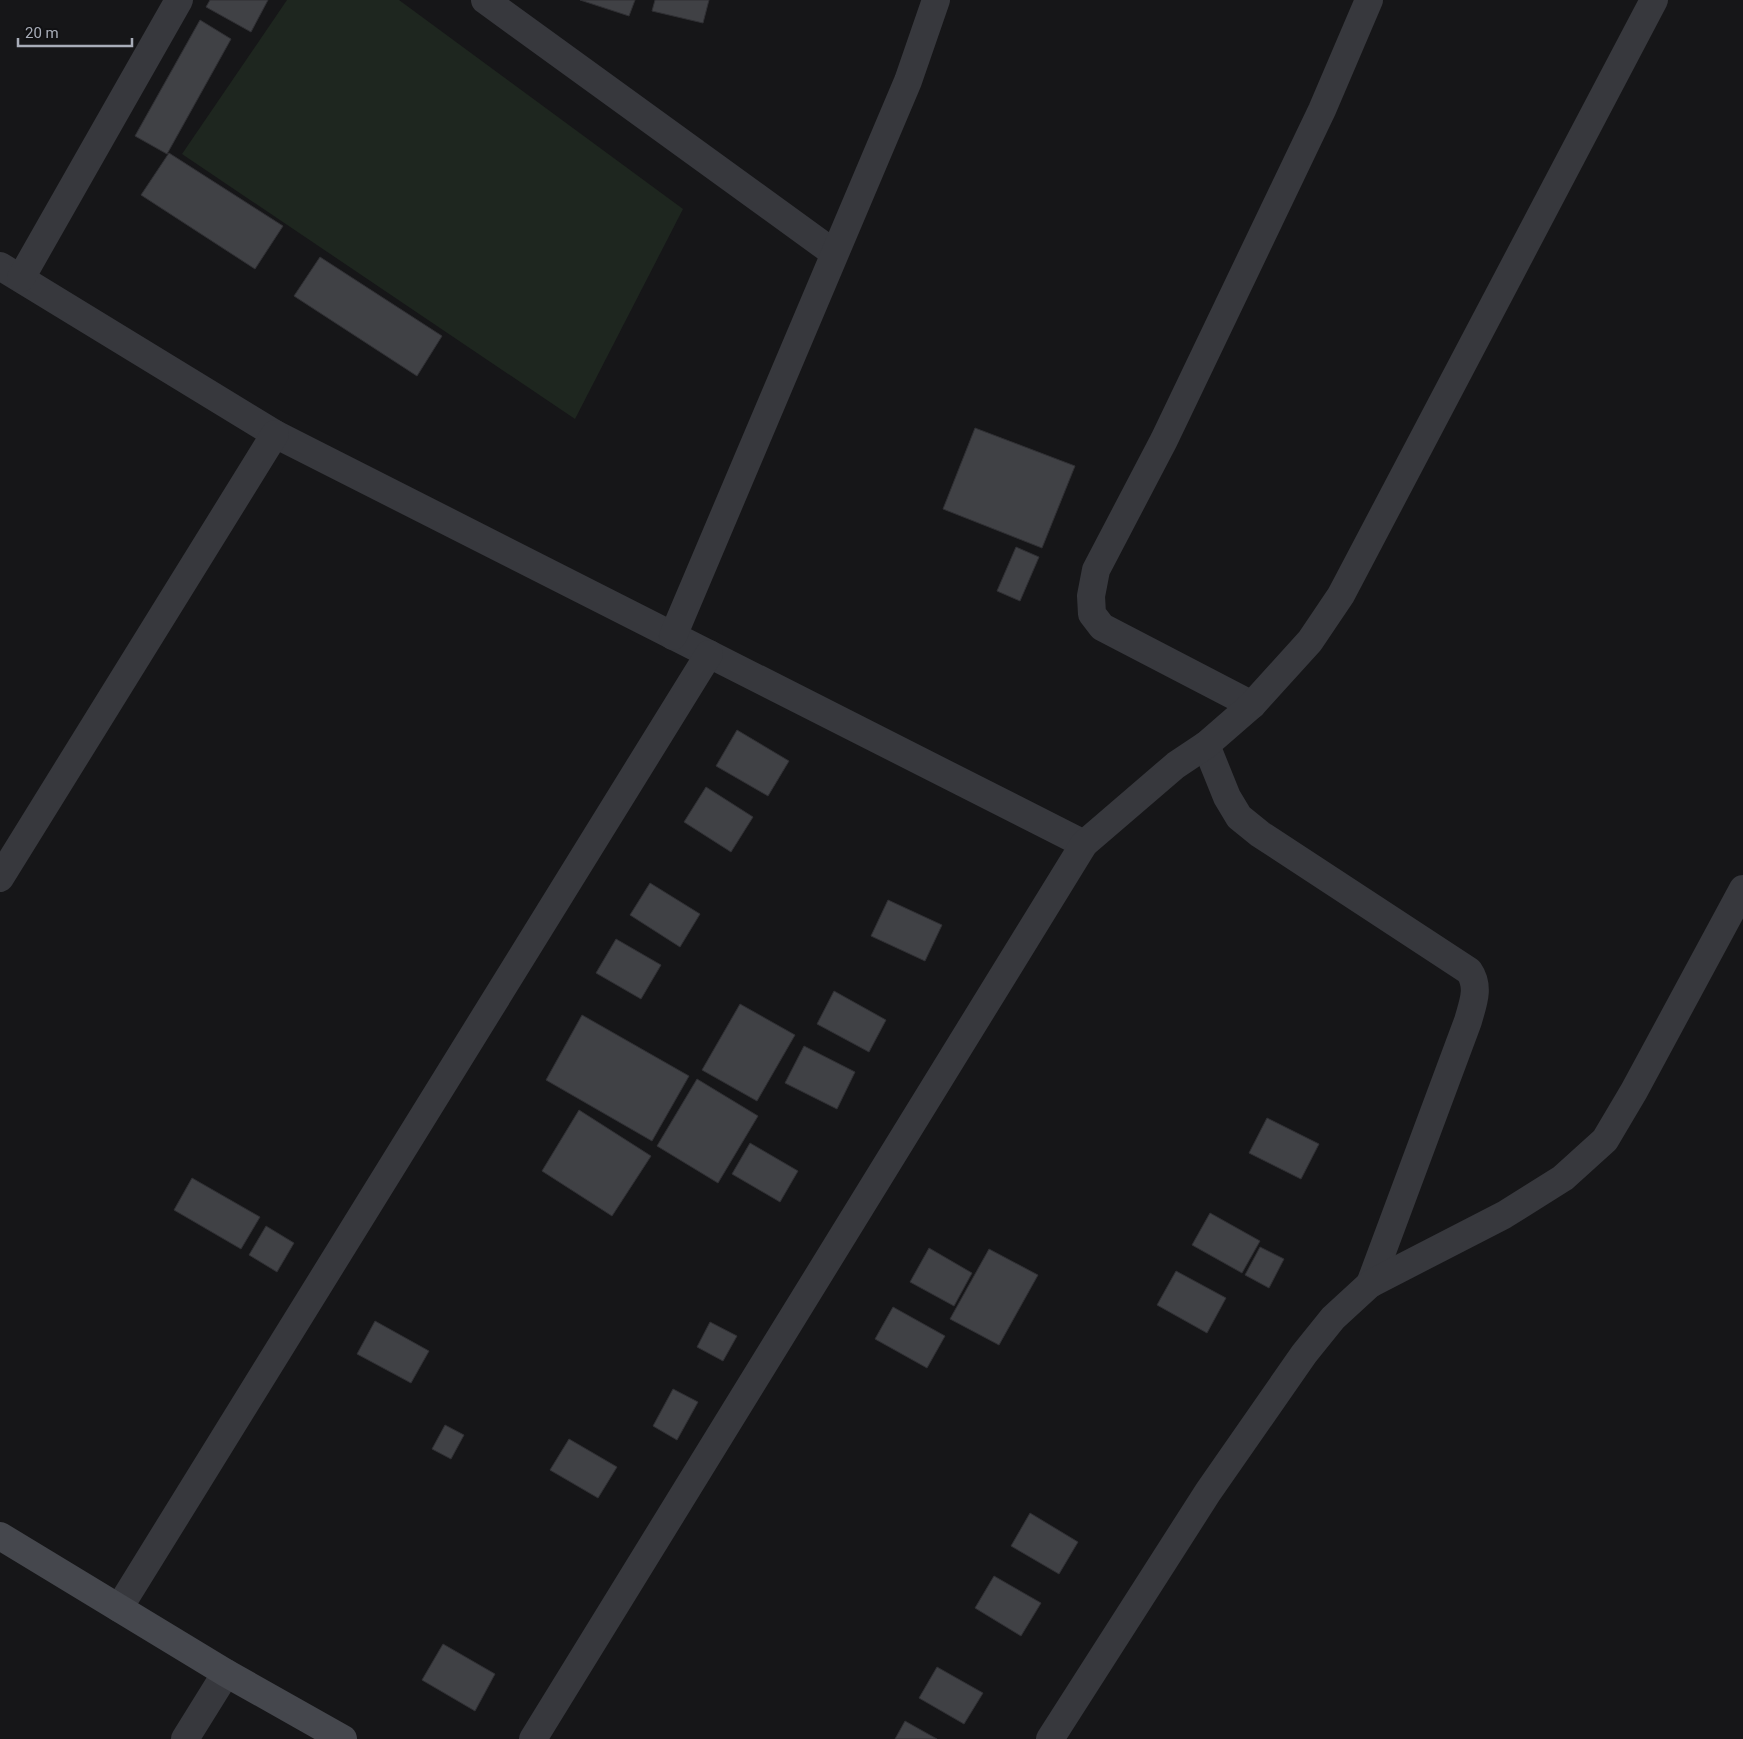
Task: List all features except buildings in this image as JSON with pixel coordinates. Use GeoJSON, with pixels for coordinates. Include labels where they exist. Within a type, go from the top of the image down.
{"type":"FeatureCollection","features":[{"type":"Feature","properties":{"kind":"street"},"geometry":{"type":"LineString","coordinates":[[179,0],[11,272],[275,434],[1084,844]]}},
{"type":"Feature","properties":{"kind":"street"},"geometry":{"type":"LineString","coordinates":[[485,0],[834,253]]}},
{"type":"Feature","properties":{"kind":"street"},"geometry":{"type":"LineString","coordinates":[[673,636],[908,81],[936,0]]}},
{"type":"Feature","properties":{"kind":"street"},"geometry":{"type":"LineString","coordinates":[[1252,705],[1102,627],[1092,614],[1091,596],[1096,570],[1164,440],[1258,244],[1322,110],[1369,0]]}},
{"type":"Feature","properties":{"kind":"street"},"geometry":{"type":"LineString","coordinates":[[533,1739],[1084,844],[1176,765],[1206,745],[1252,705],[1310,641],[1341,595],[1654,0]]}},
{"type":"Feature","properties":{"kind":"street"},"geometry":{"type":"LineString","coordinates":[[0,878],[275,434]]}},
{"type":"Feature","properties":{"kind":"street"},"geometry":{"type":"LineString","coordinates":[[118,1608],[709,654]]}},
{"type":"Feature","properties":{"kind":"street"},"geometry":{"type":"LineString","coordinates":[[1206,745],[1227,797],[1239,817],[1260,834],[1469,970],[1474,978],[1476,986],[1468,1021],[1370,1284]]}},
{"type":"Feature","properties":{"kind":"street"},"geometry":{"type":"LineString","coordinates":[[1050,1739],[1208,1492],[1304,1354],[1333,1318],[1370,1284],[1504,1215],[1563,1178],[1605,1140],[1634,1091],[1743,889]]}},
{"type":"Feature","properties":{"kind":"street"},"geometry":{"type":"LineString","coordinates":[[0,1536],[226,1673],[343,1739]]}},
{"type":"Feature","properties":{"kind":"street"},"geometry":{"type":"LineString","coordinates":[[185,1739],[226,1673]]}},
{"type":"Feature","properties":{"kind":"shaded area"},"geometry":{"type":"Polygon","coordinates":[[[287,0],[399,0],[683,209],[575,419],[182,154],[287,0]]]}}]}
